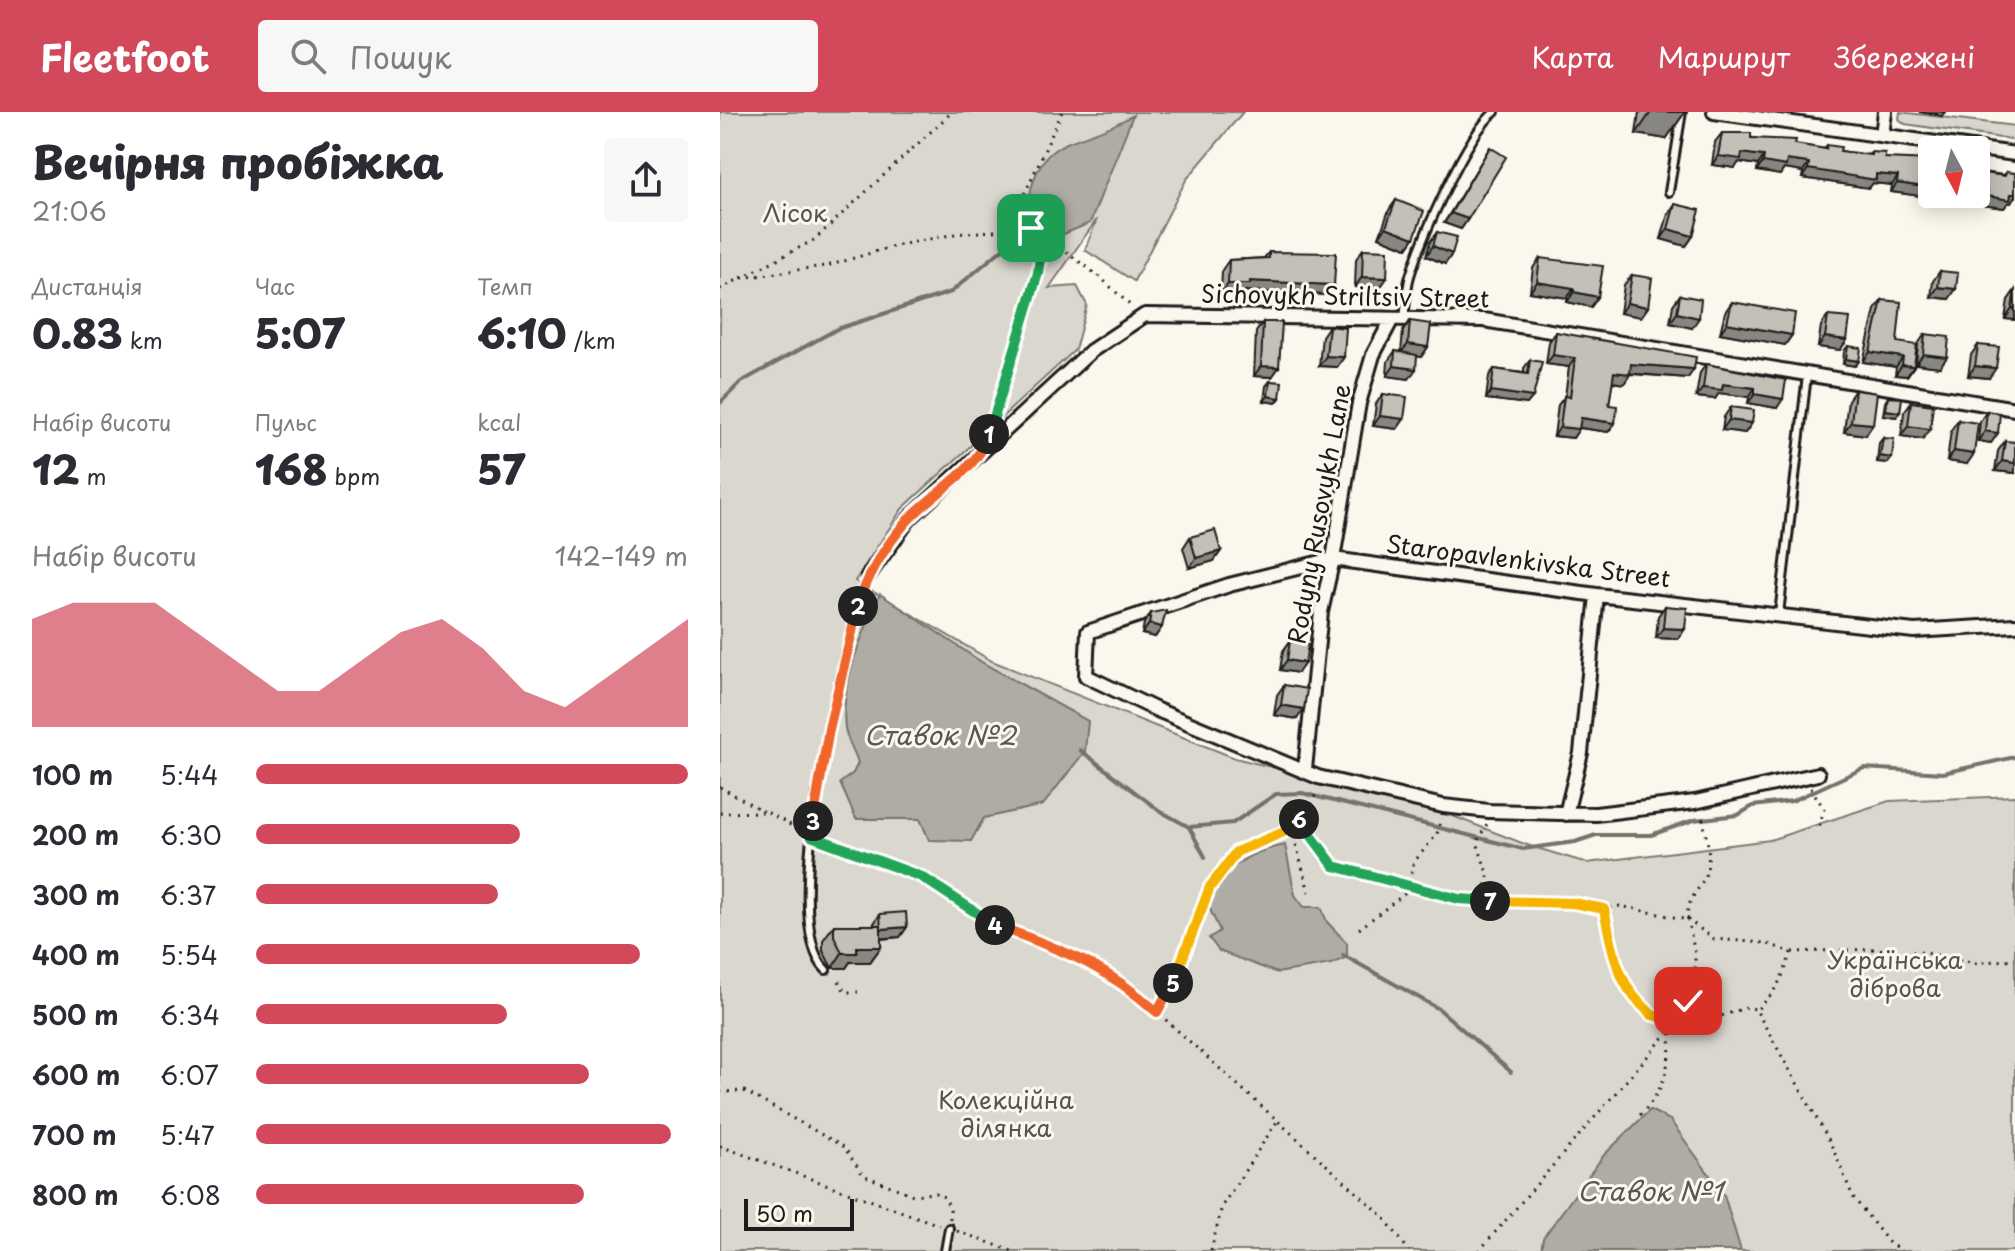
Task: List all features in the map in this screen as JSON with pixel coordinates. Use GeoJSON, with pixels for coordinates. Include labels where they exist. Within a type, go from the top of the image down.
{"type":"FeatureCollection","features":[{"type":"Feature","properties":{"kind":"street"},"geometry":{"type":"LineString","coordinates":[[1714,112],[2015,154]]}},
{"type":"Feature","properties":{"kind":"street"},"geometry":{"type":"LineString","coordinates":[[1882,135],[1885,112]]}},
{"type":"Feature","properties":{"kind":"street","name":"Sichovykh Striltsiv Street"},"geometry":{"type":"LineString","coordinates":[[1145,315],[1484,320],[2015,409]]}},
{"type":"Feature","properties":{"kind":"street"},"geometry":{"type":"LineString","coordinates":[[868,576],[909,519],[1091,351],[1145,315]]}},
{"type":"Feature","properties":{"kind":"street","name":"Rodyny Rusovykh Lane"},"geometry":{"type":"LineString","coordinates":[[1305,769],[1321,612],[1359,403],[1373,355],[1398,319]]}},
{"type":"Feature","properties":{"kind":"street","name":"Staropavlenkivska Street"},"geometry":{"type":"LineString","coordinates":[[1305,769],[1157,710],[1086,676],[1088,632],[1229,585],[1333,559],[1597,595],[1914,631],[2015,625]]}},
{"type":"Feature","properties":{"kind":"street"},"geometry":{"type":"LineString","coordinates":[[1566,814],[1581,753],[1597,595]]}},
{"type":"Feature","properties":{"kind":"street"},"geometry":{"type":"LineString","coordinates":[[1305,769],[1318,777],[1443,806],[1566,814],[1596,814],[1695,802],[1818,774]]}},
{"type":"Feature","properties":{"kind":"lane"},"geometry":{"type":"LineString","coordinates":[[1398,319],[1410,276],[1468,142],[1482,122],[1495,112]]}},
{"type":"Feature","properties":{"kind":"lane"},"geometry":{"type":"LineString","coordinates":[[1669,192],[1682,112]]}},
{"type":"Feature","properties":{"kind":"lane"},"geometry":{"type":"LineString","coordinates":[[1779,614],[1807,375]]}},
{"type":"Feature","properties":{"kind":"lane"},"geometry":{"type":"LineString","coordinates":[[826,970],[817,962],[810,938],[807,899],[811,836],[829,729],[868,576]]}},
{"type":"Feature","properties":{"kind":"lane"},"geometry":{"type":"LineString","coordinates":[[945,1251],[949,1228]]}},
{"type":"Feature","properties":{"kind":"path"},"geometry":{"type":"LineString","coordinates":[[720,289],[814,240],[952,112]]}},
{"type":"Feature","properties":{"kind":"path"},"geometry":{"type":"LineString","coordinates":[[1062,112],[1025,193],[1023,208],[1027,222],[1145,315]]}},
{"type":"Feature","properties":{"kind":"path"},"geometry":{"type":"LineString","coordinates":[[740,278],[831,265],[894,246],[955,234],[1005,230],[1027,222]]}},
{"type":"Feature","properties":{"kind":"path"},"geometry":{"type":"LineString","coordinates":[[983,451],[1038,273],[1043,237]]}},
{"type":"Feature","properties":{"kind":"path"},"geometry":{"type":"LineString","coordinates":[[720,787],[811,836],[922,877],[995,925],[1082,957],[1126,984],[1383,1216],[1409,1251]]}},
{"type":"Feature","properties":{"kind":"path"},"geometry":{"type":"LineString","coordinates":[[1814,792],[1824,809],[1818,831]]}},
{"type":"Feature","properties":{"kind":"path"},"geometry":{"type":"LineString","coordinates":[[1157,1012],[1184,961],[1210,887],[1236,852],[1284,832],[1297,817],[1309,812],[1316,794]]}},
{"type":"Feature","properties":{"kind":"path"},"geometry":{"type":"LineString","coordinates":[[720,813],[767,812]]}},
{"type":"Feature","properties":{"kind":"path"},"geometry":{"type":"LineString","coordinates":[[1297,817],[1334,866],[1365,877],[1394,879],[1409,888],[1481,901],[1573,903],[1604,909],[1620,906],[1688,920],[1714,939],[1765,943],[1791,952],[1875,949],[1921,952],[1976,963],[2015,959]]}},
{"type":"Feature","properties":{"kind":"path"},"geometry":{"type":"LineString","coordinates":[[1297,817],[1294,837],[1309,892]]}},
{"type":"Feature","properties":{"kind":"path"},"geometry":{"type":"LineString","coordinates":[[1678,1021],[1695,978],[1695,954],[1688,920],[1690,901],[1700,889],[1707,870],[1709,850],[1703,819]]}},
{"type":"Feature","properties":{"kind":"path"},"geometry":{"type":"LineString","coordinates":[[1359,929],[1390,908],[1409,888],[1414,862],[1437,834],[1440,824]]}},
{"type":"Feature","properties":{"kind":"path"},"geometry":{"type":"LineString","coordinates":[[1478,836],[1477,842],[1488,876],[1481,901]]}},
{"type":"Feature","properties":{"kind":"path"},"geometry":{"type":"LineString","coordinates":[[1604,909],[1615,959],[1633,997],[1652,1015],[1678,1021]]}},
{"type":"Feature","properties":{"kind":"path"},"geometry":{"type":"LineString","coordinates":[[1756,1010],[1769,999],[1791,952]]}},
{"type":"Feature","properties":{"kind":"path"},"geometry":{"type":"LineString","coordinates":[[839,981],[845,992],[858,992]]}},
{"type":"Feature","properties":{"kind":"path"},"geometry":{"type":"LineString","coordinates":[[1479,1251],[1683,1015],[1718,1017],[1748,1007],[1756,1010],[1830,1142],[1853,1197],[1889,1243],[1901,1251]]}},
{"type":"Feature","properties":{"kind":"path"},"geometry":{"type":"LineString","coordinates":[[1640,1115],[1652,1103],[1667,1076],[1671,1030]]}},
{"type":"Feature","properties":{"kind":"path"},"geometry":{"type":"LineString","coordinates":[[720,1092],[744,1091],[844,1147],[863,1175],[913,1195],[935,1193],[944,1197],[950,1207],[949,1228]]}},
{"type":"Feature","properties":{"kind":"path"},"geometry":{"type":"LineString","coordinates":[[1211,1251],[1222,1206],[1278,1120]]}},
{"type":"Feature","properties":{"kind":"path"},"geometry":{"type":"LineString","coordinates":[[720,1146],[1012,1251]]}},
{"type":"Feature","properties":{"kind":"green space"},"geometry":{"type":"Polygon","coordinates":[[[720,112],[1243,112],[1186,180],[1134,281],[1085,250],[1097,219],[1049,288],[1077,286],[1087,305],[1075,350],[902,509],[855,581],[992,661],[1235,758],[1427,806],[1527,845],[1587,863],[1770,840],[1889,801],[2015,796],[2015,1251],[720,1251],[720,112]]]}},
{"type":"Feature","properties":{"kind":"green space"},"geometry":{"type":"Polygon","coordinates":[[[1900,112],[2015,126],[2015,140],[1905,124],[1899,119],[1900,112]]]}},
{"type":"Feature","properties":{"kind":"water"},"geometry":{"type":"Polygon","coordinates":[[[1133,115],[1090,223],[1064,234],[1044,232],[1027,215],[1032,187],[1039,168],[1049,154],[1133,115]]]}},
{"type":"Feature","properties":{"kind":"water","name":"Ставок №2"},"geometry":{"type":"Polygon","coordinates":[[[880,594],[983,663],[1088,721],[1085,751],[1043,805],[984,818],[971,841],[929,840],[920,819],[856,819],[840,783],[853,773],[858,763],[846,732],[844,711],[854,659],[880,594]]]}},
{"type":"Feature","properties":{"kind":"water"},"geometry":{"type":"Polygon","coordinates":[[[1285,845],[1295,895],[1304,907],[1321,907],[1327,922],[1347,943],[1347,957],[1331,964],[1277,973],[1219,951],[1209,938],[1220,931],[1207,903],[1220,880],[1238,863],[1260,852],[1285,845]]]}},
{"type":"Feature","properties":{"kind":"water","name":"Ставок №1"},"geometry":{"type":"Polygon","coordinates":[[[1650,1110],[1670,1120],[1724,1195],[1741,1251],[1541,1251],[1543,1238],[1604,1155],[1650,1110]]]}},
{"type":"Feature","properties":{"kind":"building"},"geometry":{"type":"Polygon","coordinates":[[[1722,133],[1751,133],[1751,138],[1796,140],[1795,144],[1826,149],[1827,145],[1841,147],[1840,151],[1871,155],[1871,152],[1885,153],[1885,158],[1918,159],[1918,186],[1897,183],[1898,176],[1876,174],[1876,180],[1808,169],[1809,163],[1787,160],[1786,166],[1763,162],[1764,156],[1742,153],[1741,159],[1718,156],[1722,133]]]}},
{"type":"Feature","properties":{"kind":"building"},"geometry":{"type":"Polygon","coordinates":[[[1490,147],[1506,157],[1468,219],[1451,213],[1490,147]]]}},
{"type":"Feature","properties":{"kind":"building"},"geometry":{"type":"Polygon","coordinates":[[[2006,172],[2015,173],[2015,194],[2011,194],[2010,200],[1990,197],[1990,174],[2005,176],[2006,172]]]}},
{"type":"Feature","properties":{"kind":"building"},"geometry":{"type":"Polygon","coordinates":[[[1396,200],[1424,211],[1414,238],[1386,227],[1396,200]]]}},
{"type":"Feature","properties":{"kind":"building"},"geometry":{"type":"Polygon","coordinates":[[[1675,204],[1700,210],[1693,236],[1668,229],[1675,204]]]}},
{"type":"Feature","properties":{"kind":"building"},"geometry":{"type":"Polygon","coordinates":[[[1437,232],[1457,237],[1452,254],[1433,246],[1437,232]]]}},
{"type":"Feature","properties":{"kind":"building"},"geometry":{"type":"Polygon","coordinates":[[[1363,249],[1388,250],[1387,278],[1362,277],[1363,249]]]}},
{"type":"Feature","properties":{"kind":"building"},"geometry":{"type":"Polygon","coordinates":[[[1269,252],[1336,253],[1334,285],[1250,281],[1250,284],[1228,284],[1229,260],[1269,258],[1269,252]]]}},
{"type":"Feature","properties":{"kind":"building"},"geometry":{"type":"Polygon","coordinates":[[[1540,258],[1603,266],[1598,297],[1574,292],[1574,288],[1537,282],[1540,258]]]}},
{"type":"Feature","properties":{"kind":"building"},"geometry":{"type":"Polygon","coordinates":[[[1940,271],[1958,273],[1956,289],[1938,287],[1940,271]]]}},
{"type":"Feature","properties":{"kind":"building"},"geometry":{"type":"Polygon","coordinates":[[[1632,275],[1652,278],[1648,307],[1627,303],[1632,275]]]}},
{"type":"Feature","properties":{"kind":"building"},"geometry":{"type":"Polygon","coordinates":[[[1680,295],[1701,299],[1699,318],[1677,313],[1680,295]]]}},
{"type":"Feature","properties":{"kind":"building"},"geometry":{"type":"Polygon","coordinates":[[[1882,300],[1901,302],[1897,342],[1917,345],[1914,366],[1902,365],[1903,357],[1870,352],[1882,300]]]}},
{"type":"Feature","properties":{"kind":"building"},"geometry":{"type":"Polygon","coordinates":[[[1732,302],[1795,313],[1792,335],[1727,323],[1732,302]]]}},
{"type":"Feature","properties":{"kind":"building"},"geometry":{"type":"Polygon","coordinates":[[[1828,316],[1850,318],[1847,340],[1825,337],[1828,316]]]}},
{"type":"Feature","properties":{"kind":"building"},"geometry":{"type":"Polygon","coordinates":[[[1410,321],[1431,324],[1428,347],[1408,344],[1410,321]]]}},
{"type":"Feature","properties":{"kind":"building"},"geometry":{"type":"Polygon","coordinates":[[[1263,322],[1282,322],[1279,367],[1261,366],[1263,322]]]}},
{"type":"Feature","properties":{"kind":"building"},"geometry":{"type":"Polygon","coordinates":[[[1329,326],[1346,328],[1344,357],[1326,356],[1329,326]]]}},
{"type":"Feature","properties":{"kind":"building"},"geometry":{"type":"Polygon","coordinates":[[[1556,332],[1696,357],[1694,369],[1631,364],[1630,374],[1614,372],[1609,405],[1617,406],[1615,423],[1581,418],[1579,429],[1560,427],[1564,396],[1570,397],[1575,358],[1553,355],[1556,332]]]}},
{"type":"Feature","properties":{"kind":"building"},"geometry":{"type":"Polygon","coordinates":[[[1925,334],[1949,337],[1947,357],[1923,354],[1925,334]]]}},
{"type":"Feature","properties":{"kind":"building"},"geometry":{"type":"Polygon","coordinates":[[[1978,345],[1999,347],[1996,368],[1975,366],[1978,345]]]}},
{"type":"Feature","properties":{"kind":"building"},"geometry":{"type":"Polygon","coordinates":[[[1848,346],[1861,348],[1859,361],[1846,359],[1848,346]]]}},
{"type":"Feature","properties":{"kind":"building"},"geometry":{"type":"Polygon","coordinates":[[[1395,351],[1417,355],[1416,369],[1394,366],[1395,351]]]}},
{"type":"Feature","properties":{"kind":"building"},"geometry":{"type":"Polygon","coordinates":[[[1530,360],[1542,362],[1533,397],[1491,391],[1494,369],[1528,374],[1530,360]]]}},
{"type":"Feature","properties":{"kind":"building"},"geometry":{"type":"Polygon","coordinates":[[[1706,364],[1786,380],[1783,399],[1755,394],[1755,388],[1723,384],[1722,390],[1703,388],[1706,364]]]}},
{"type":"Feature","properties":{"kind":"building"},"geometry":{"type":"Polygon","coordinates":[[[1270,381],[1282,382],[1280,398],[1268,396],[1270,381]]]}},
{"type":"Feature","properties":{"kind":"building"},"geometry":{"type":"Polygon","coordinates":[[[1855,390],[1877,393],[1873,424],[1851,422],[1855,390]]]}},
{"type":"Feature","properties":{"kind":"building"},"geometry":{"type":"Polygon","coordinates":[[[1383,394],[1407,397],[1404,419],[1380,416],[1383,394]]]}},
{"type":"Feature","properties":{"kind":"building"},"geometry":{"type":"Polygon","coordinates":[[[1888,397],[1902,398],[1900,412],[1886,410],[1888,397]]]}},
{"type":"Feature","properties":{"kind":"building"},"geometry":{"type":"Polygon","coordinates":[[[1911,402],[1933,405],[1930,429],[1908,426],[1911,402]]]}},
{"type":"Feature","properties":{"kind":"building"},"geometry":{"type":"Polygon","coordinates":[[[1731,407],[1754,410],[1752,423],[1729,420],[1731,407]]]}},
{"type":"Feature","properties":{"kind":"building"},"geometry":{"type":"Polygon","coordinates":[[[1987,411],[2000,413],[1998,433],[1985,431],[1987,411]]]}},
{"type":"Feature","properties":{"kind":"building"},"geometry":{"type":"Polygon","coordinates":[[[1958,420],[1978,423],[1974,454],[1954,451],[1958,420]]]}},
{"type":"Feature","properties":{"kind":"building"},"geometry":{"type":"Polygon","coordinates":[[[1883,438],[1894,439],[1892,458],[1880,456],[1883,438]]]}},
{"type":"Feature","properties":{"kind":"building"},"geometry":{"type":"Polygon","coordinates":[[[2005,441],[2015,442],[2015,463],[2002,461],[2005,441]]]}},
{"type":"Feature","properties":{"kind":"building"},"geometry":{"type":"Polygon","coordinates":[[[1215,530],[1221,551],[1196,558],[1190,537],[1215,530]]]}},
{"type":"Feature","properties":{"kind":"building"},"geometry":{"type":"Polygon","coordinates":[[[1665,606],[1687,608],[1685,629],[1663,628],[1665,606]]]}},
{"type":"Feature","properties":{"kind":"building"},"geometry":{"type":"Polygon","coordinates":[[[1166,610],[1162,627],[1149,624],[1151,613],[1166,610]]]}},
{"type":"Feature","properties":{"kind":"building"},"geometry":{"type":"Polygon","coordinates":[[[1290,641],[1308,645],[1305,663],[1287,660],[1290,641]]]}},
{"type":"Feature","properties":{"kind":"building"},"geometry":{"type":"Polygon","coordinates":[[[1284,685],[1307,689],[1304,709],[1281,705],[1284,685]]]}},
{"type":"Feature","properties":{"kind":"building"},"geometry":{"type":"Polygon","coordinates":[[[906,912],[907,927],[881,929],[880,914],[906,912]]]}},
{"type":"Feature","properties":{"kind":"building"},"geometry":{"type":"Polygon","coordinates":[[[834,925],[881,925],[881,947],[857,947],[857,953],[842,953],[834,936],[834,925]]]}},
{"type":"Feature","properties":{"kind":"waterway"},"geometry":{"type":"LineString","coordinates":[[720,403],[741,382],[837,329],[951,292],[1023,232]]}},
{"type":"Feature","properties":{"kind":"waterway"},"geometry":{"type":"LineString","coordinates":[[1080,750],[1160,811],[1189,827],[1233,823],[1276,794],[1302,793],[1523,849],[1575,842],[1596,835],[1651,835],[1694,820],[1738,815],[1753,806],[1792,801],[1864,768],[1943,773],[2015,757]]}},
{"type":"Feature","properties":{"kind":"waterway"},"geometry":{"type":"LineString","coordinates":[[1189,827],[1205,857]]}},
{"type":"Feature","properties":{"kind":"waterway"},"geometry":{"type":"LineString","coordinates":[[1343,955],[1439,1009],[1511,1072]]}},
{"type":"Feature","properties":{"kind":"route"},"geometry":{"type":"LineString","coordinates":[[1031,228],[1043,237],[1038,273],[983,451],[909,519],[868,576],[858,605],[829,729],[811,836],[922,877],[995,925],[1082,957],[1126,984],[1157,1012],[1184,961],[1210,887],[1236,852],[1284,832],[1297,817],[1334,866],[1365,877],[1394,879],[1409,888],[1459,899],[1552,905],[1573,903],[1604,909],[1615,959],[1633,997],[1652,1015],[1678,1021],[1688,1001]]}},
{"type":"Feature","properties":{"kind":"park label","name":"Лісок"},"geometry":{"type":"Point","coordinates":[795,214]}},
{"type":"Feature","properties":{"kind":"park label","name":"Українська діброва"},"geometry":{"type":"Point","coordinates":[1895,975]}},
{"type":"Feature","properties":{"kind":"park label","name":"Колекційна ділянка"},"geometry":{"type":"Point","coordinates":[1006,1115]}}]}
